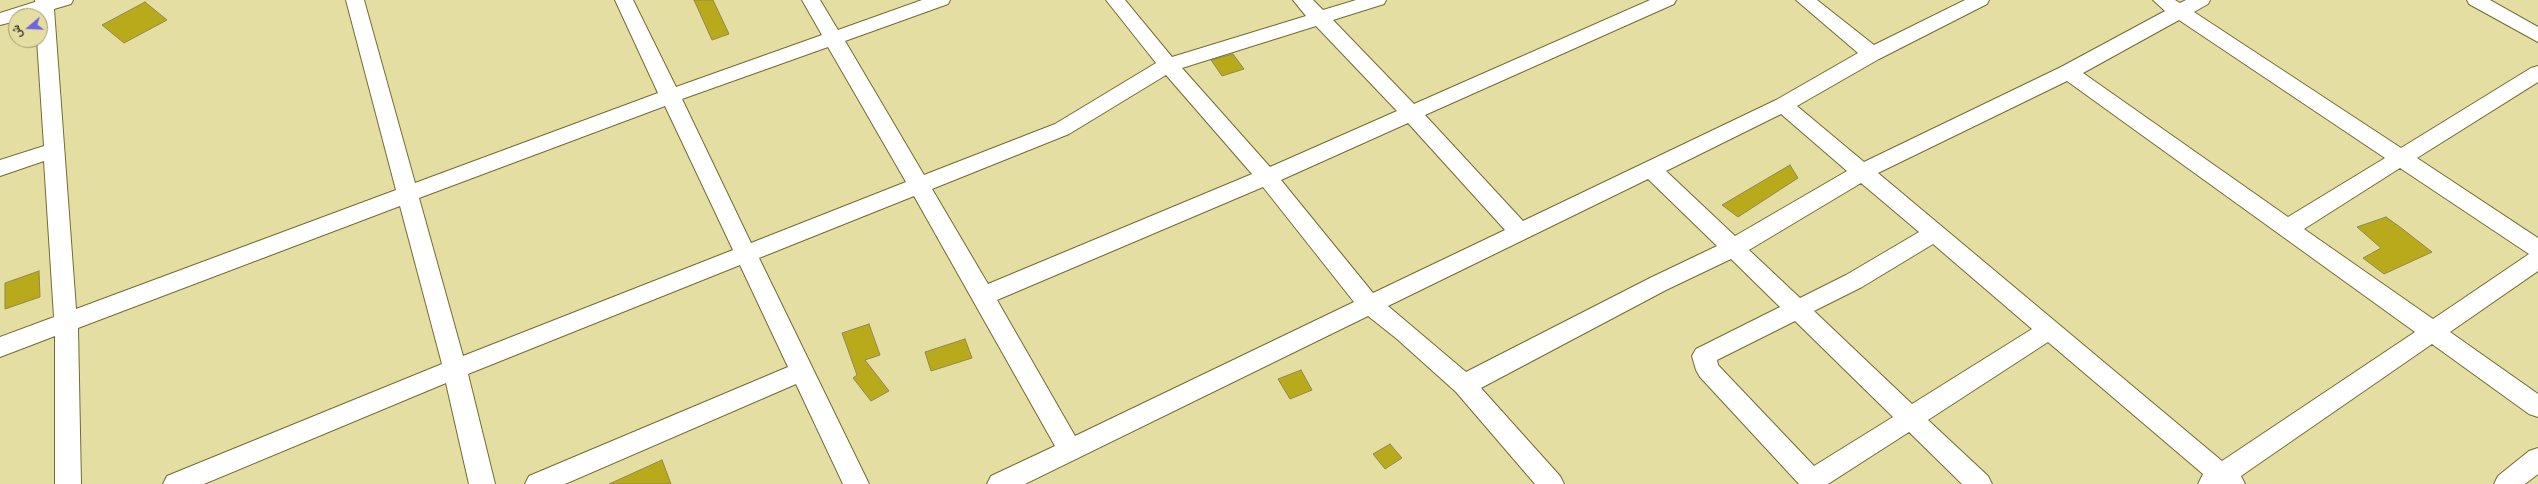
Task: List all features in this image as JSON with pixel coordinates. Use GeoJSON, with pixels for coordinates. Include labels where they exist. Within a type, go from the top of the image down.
{"type":"FeatureCollection","features":[{"type":"Feature","properties":{"kind":"street"},"geometry":{"type":"LineString","coordinates":[[0,19],[44,3],[64,0]]}},
{"type":"Feature","properties":{"kind":"street"},"geometry":{"type":"LineString","coordinates":[[355,0],[455,369],[482,484]]}},
{"type":"Feature","properties":{"kind":"street"},"geometry":{"type":"LineString","coordinates":[[624,0],[856,484]]}},
{"type":"Feature","properties":{"kind":"street"},"geometry":{"type":"LineString","coordinates":[[810,0],[983,296],[1070,450]]}},
{"type":"Feature","properties":{"kind":"street"},"geometry":{"type":"LineString","coordinates":[[0,348],[670,96],[941,0]]}},
{"type":"Feature","properties":{"kind":"street"},"geometry":{"type":"LineString","coordinates":[[1115,0],[1168,65],[1267,177],[1370,305],[1405,332],[1464,385],[1551,484]]}},
{"type":"Feature","properties":{"kind":"street"},"geometry":{"type":"LineString","coordinates":[[1302,0],[1412,114],[1520,232]]}},
{"type":"Feature","properties":{"kind":"street"},"geometry":{"type":"LineString","coordinates":[[176,484],[455,369],[1062,129],[1168,65],[1320,19],[1377,0]]}},
{"type":"Feature","properties":{"kind":"street"},"geometry":{"type":"LineString","coordinates":[[983,296],[1267,177],[1667,0]]}},
{"type":"Feature","properties":{"kind":"street"},"geometry":{"type":"LineString","coordinates":[[1805,0],[1872,54]]}},
{"type":"Feature","properties":{"kind":"street"},"geometry":{"type":"LineString","coordinates":[[1000,484],[1784,105],[1872,54],[1980,0]]}},
{"type":"Feature","properties":{"kind":"street"},"geometry":{"type":"LineString","coordinates":[[2162,0],[2538,249]]}},
{"type":"Feature","properties":{"kind":"street"},"geometry":{"type":"LineString","coordinates":[[1464,385],[1658,284],[1732,249],[1864,171],[2068,72],[2201,0]]}},
{"type":"Feature","properties":{"kind":"street"},"geometry":{"type":"LineString","coordinates":[[2476,0],[2538,36]]}},
{"type":"Feature","properties":{"kind":"street"},"geometry":{"type":"LineString","coordinates":[[44,3],[52,151],[66,324],[68,484]]}},
{"type":"Feature","properties":{"kind":"street"},"geometry":{"type":"LineString","coordinates":[[2068,72],[2538,407]]}},
{"type":"Feature","properties":{"kind":"street"},"geometry":{"type":"LineString","coordinates":[[2288,228],[2538,73]]}},
{"type":"Feature","properties":{"kind":"street"},"geometry":{"type":"LineString","coordinates":[[1784,105],[1864,171],[2049,330],[2221,481],[2433,331],[2538,260]]}},
{"type":"Feature","properties":{"kind":"street"},"geometry":{"type":"LineString","coordinates":[[0,168],[52,151]]}},
{"type":"Feature","properties":{"kind":"street"},"geometry":{"type":"LineString","coordinates":[[1651,169],[1732,249],[1798,310],[1979,484]]}},
{"type":"Feature","properties":{"kind":"street"},"geometry":{"type":"LineString","coordinates":[[1935,233],[1854,281],[1704,356],[1708,370],[1814,482],[1910,418],[2049,330]]}},
{"type":"Feature","properties":{"kind":"street"},"geometry":{"type":"LineString","coordinates":[[538,484],[802,371]]}},
{"type":"Feature","properties":{"kind":"street"},"geometry":{"type":"LineString","coordinates":[[2507,484],[2538,459]]}},
{"type":"Feature","properties":{"kind":"building"},"geometry":{"type":"Polygon","coordinates":[[[694,0],[713,0],[729,34],[712,40],[694,0]]]}},
{"type":"Feature","properties":{"kind":"building"},"geometry":{"type":"Polygon","coordinates":[[[145,2],[167,20],[124,43],[102,25],[145,2]]]}},
{"type":"Feature","properties":{"kind":"building"},"geometry":{"type":"Polygon","coordinates":[[[1233,54],[1244,69],[1222,76],[1211,60],[1233,54]]]}},
{"type":"Feature","properties":{"kind":"building"},"geometry":{"type":"Polygon","coordinates":[[[1790,165],[1798,178],[1738,217],[1722,205],[1790,165]]]}},
{"type":"Feature","properties":{"kind":"building"},"geometry":{"type":"Polygon","coordinates":[[[2386,217],[2432,252],[2384,274],[2363,258],[2381,248],[2357,227],[2386,217]]]}},
{"type":"Feature","properties":{"kind":"building"},"geometry":{"type":"Polygon","coordinates":[[[39,271],[40,297],[5,309],[5,283],[39,271]]]}},
{"type":"Feature","properties":{"kind":"building"},"geometry":{"type":"Polygon","coordinates":[[[869,324],[880,355],[865,360],[889,391],[871,401],[853,378],[857,375],[842,333],[869,324]]]}},
{"type":"Feature","properties":{"kind":"building"},"geometry":{"type":"Polygon","coordinates":[[[965,339],[972,358],[931,371],[925,352],[965,339]]]}},
{"type":"Feature","properties":{"kind":"building"},"geometry":{"type":"Polygon","coordinates":[[[1301,370],[1312,390],[1290,399],[1278,379],[1301,370]]]}},
{"type":"Feature","properties":{"kind":"building"},"geometry":{"type":"Polygon","coordinates":[[[1390,444],[1402,458],[1385,469],[1373,454],[1390,444]]]}},
{"type":"Feature","properties":{"kind":"building"},"geometry":{"type":"Polygon","coordinates":[[[662,460],[671,484],[609,484],[662,460]]]}}]}
